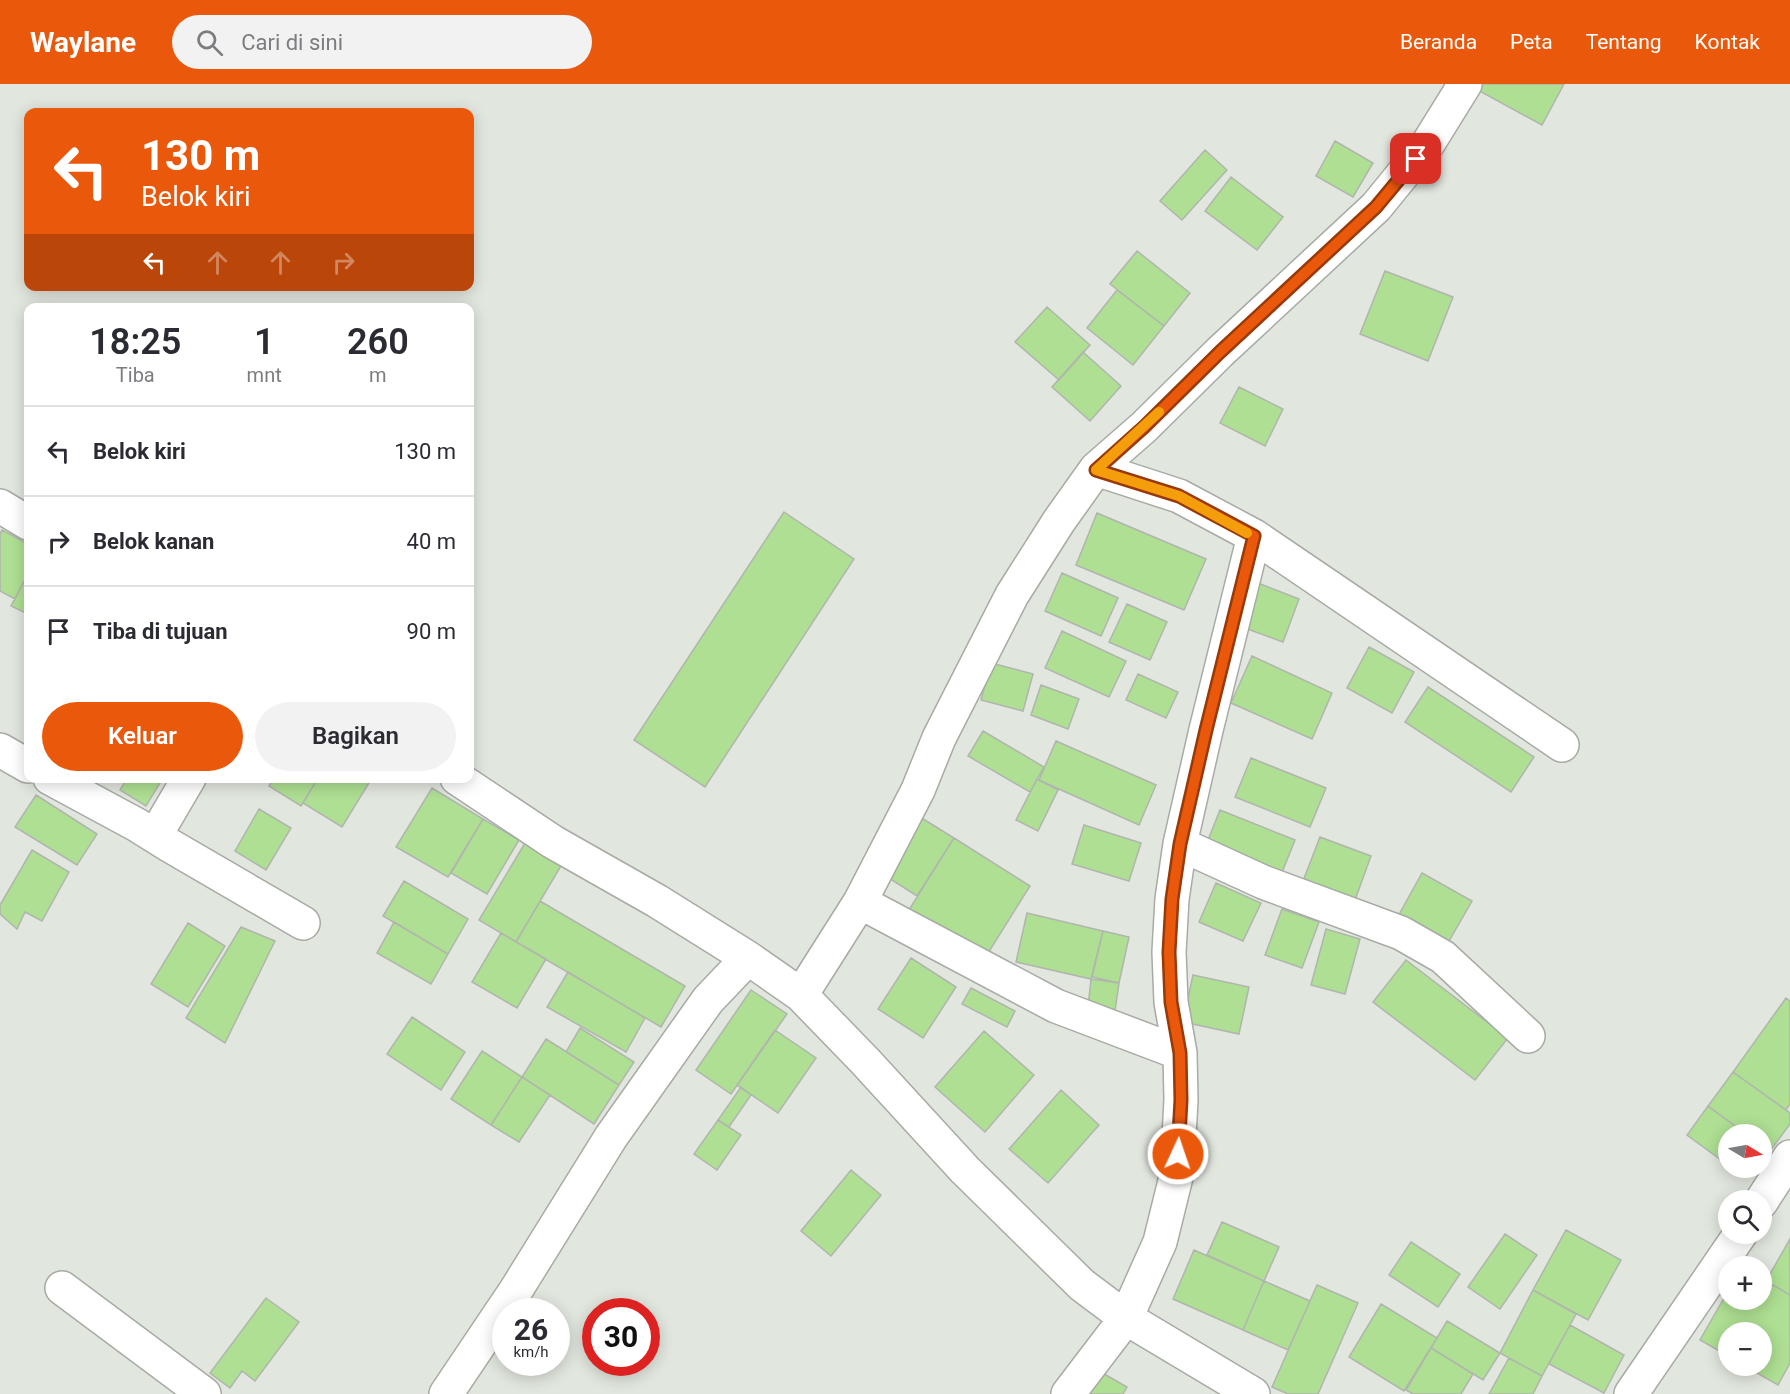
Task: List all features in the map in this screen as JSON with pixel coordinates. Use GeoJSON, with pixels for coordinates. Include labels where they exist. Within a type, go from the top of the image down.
{"type":"FeatureCollection","features":[{"type":"Feature","properties":{"kind":"street"},"geometry":{"type":"LineString","coordinates":[[801,995],[860,902],[918,790],[939,738],[1012,595],[1059,521],[1096,470],[1376,207],[1430,142],[1465,84]]}},
{"type":"Feature","properties":{"kind":"street"},"geometry":{"type":"LineString","coordinates":[[1096,470],[1179,496],[1254,536],[1562,745]]}},
{"type":"Feature","properties":{"kind":"street"},"geometry":{"type":"LineString","coordinates":[[0,506],[24,521]]}},
{"type":"Feature","properties":{"kind":"street"},"geometry":{"type":"LineString","coordinates":[[1068,1394],[1126,1318],[1160,1242],[1177,1173],[1181,1100],[1180,1053],[1171,1002],[1169,952],[1172,899],[1180,844],[1254,536]]}},
{"type":"Feature","properties":{"kind":"street"},"geometry":{"type":"LineString","coordinates":[[0,750],[24,764]]}},
{"type":"Feature","properties":{"kind":"street"},"geometry":{"type":"LineString","coordinates":[[59,783],[303,923]]}},
{"type":"Feature","properties":{"kind":"street"},"geometry":{"type":"LineString","coordinates":[[155,836],[186,783]]}},
{"type":"Feature","properties":{"kind":"street"},"geometry":{"type":"LineString","coordinates":[[464,783],[553,842],[748,958],[801,995],[865,1061],[964,1170],[1082,1285],[1126,1318],[1253,1394]]}},
{"type":"Feature","properties":{"kind":"street"},"geometry":{"type":"LineString","coordinates":[[1180,844],[1263,882],[1401,933],[1443,957],[1528,1036]]}},
{"type":"Feature","properties":{"kind":"street"},"geometry":{"type":"LineString","coordinates":[[860,902],[1056,1006],[1180,1053]]}},
{"type":"Feature","properties":{"kind":"street"},"geometry":{"type":"LineString","coordinates":[[446,1394],[516,1290],[611,1137],[708,1000],[748,958]]}},
{"type":"Feature","properties":{"kind":"street"},"geometry":{"type":"LineString","coordinates":[[1769,1190],[1790,1157]]}},
{"type":"Feature","properties":{"kind":"street"},"geometry":{"type":"LineString","coordinates":[[1631,1394],[1733,1244]]}},
{"type":"Feature","properties":{"kind":"street"},"geometry":{"type":"LineString","coordinates":[[62,1288],[204,1394]]}},
{"type":"Feature","properties":{"kind":"building"},"geometry":{"type":"Polygon","coordinates":[[[1476,84],[1564,84],[1542,125],[1474,88],[1476,84]]]}},
{"type":"Feature","properties":{"kind":"building"},"geometry":{"type":"Polygon","coordinates":[[[1335,141],[1373,163],[1353,197],[1316,176],[1335,141]]]}},
{"type":"Feature","properties":{"kind":"building"},"geometry":{"type":"Polygon","coordinates":[[[1205,150],[1227,170],[1182,220],[1160,201],[1205,150]]]}},
{"type":"Feature","properties":{"kind":"building"},"geometry":{"type":"Polygon","coordinates":[[[1231,177],[1283,217],[1257,250],[1205,211],[1231,177]]]}},
{"type":"Feature","properties":{"kind":"building"},"geometry":{"type":"Polygon","coordinates":[[[1137,251],[1190,293],[1164,326],[1110,284],[1137,251]]]}},
{"type":"Feature","properties":{"kind":"building"},"geometry":{"type":"Polygon","coordinates":[[[1385,271],[1453,297],[1428,361],[1360,334],[1385,271]]]}},
{"type":"Feature","properties":{"kind":"building"},"geometry":{"type":"Polygon","coordinates":[[[1117,290],[1164,326],[1133,365],[1087,328],[1117,290]]]}},
{"type":"Feature","properties":{"kind":"building"},"geometry":{"type":"Polygon","coordinates":[[[1047,307],[1090,345],[1059,380],[1015,342],[1047,307]]]}},
{"type":"Feature","properties":{"kind":"building"},"geometry":{"type":"Polygon","coordinates":[[[1083,352],[1121,386],[1090,421],[1052,387],[1083,352]]]}},
{"type":"Feature","properties":{"kind":"building"},"geometry":{"type":"Polygon","coordinates":[[[1239,387],[1283,409],[1265,446],[1220,423],[1239,387]]]}},
{"type":"Feature","properties":{"kind":"building"},"geometry":{"type":"Polygon","coordinates":[[[784,512],[854,559],[705,787],[634,740],[784,512]]]}},
{"type":"Feature","properties":{"kind":"building"},"geometry":{"type":"Polygon","coordinates":[[[1097,513],[1206,559],[1184,610],[1076,565],[1097,513]]]}},
{"type":"Feature","properties":{"kind":"building"},"geometry":{"type":"Polygon","coordinates":[[[2,530],[24,542],[24,582],[15,599],[0,591],[0,534],[2,530]]]}},
{"type":"Feature","properties":{"kind":"building"},"geometry":{"type":"Polygon","coordinates":[[[1062,573],[1118,598],[1101,636],[1045,611],[1062,573]]]}},
{"type":"Feature","properties":{"kind":"building"},"geometry":{"type":"Polygon","coordinates":[[[24,582],[24,612],[11,606],[24,582]]]}},
{"type":"Feature","properties":{"kind":"building"},"geometry":{"type":"Polygon","coordinates":[[[1258,583],[1299,599],[1283,642],[1242,627],[1258,583]]]}},
{"type":"Feature","properties":{"kind":"building"},"geometry":{"type":"Polygon","coordinates":[[[1127,604],[1167,622],[1150,660],[1109,642],[1127,604]]]}},
{"type":"Feature","properties":{"kind":"building"},"geometry":{"type":"Polygon","coordinates":[[[1062,631],[1126,661],[1109,697],[1045,668],[1062,631]]]}},
{"type":"Feature","properties":{"kind":"building"},"geometry":{"type":"Polygon","coordinates":[[[1369,647],[1414,672],[1392,713],[1347,688],[1369,647]]]}},
{"type":"Feature","properties":{"kind":"building"},"geometry":{"type":"Polygon","coordinates":[[[1252,656],[1332,693],[1312,739],[1231,703],[1252,656]]]}},
{"type":"Feature","properties":{"kind":"building"},"geometry":{"type":"Polygon","coordinates":[[[991,663],[1033,674],[1023,711],[981,700],[991,663]]]}},
{"type":"Feature","properties":{"kind":"building"},"geometry":{"type":"Polygon","coordinates":[[[1138,674],[1178,692],[1166,718],[1126,700],[1138,674]]]}},
{"type":"Feature","properties":{"kind":"building"},"geometry":{"type":"Polygon","coordinates":[[[1041,685],[1079,699],[1068,729],[1031,715],[1041,685]]]}},
{"type":"Feature","properties":{"kind":"building"},"geometry":{"type":"Polygon","coordinates":[[[1428,687],[1534,757],[1511,792],[1405,722],[1428,687]]]}},
{"type":"Feature","properties":{"kind":"building"},"geometry":{"type":"Polygon","coordinates":[[[983,731],[1044,767],[1030,792],[968,756],[983,731]]]}},
{"type":"Feature","properties":{"kind":"building"},"geometry":{"type":"Polygon","coordinates":[[[1056,741],[1156,785],[1139,825],[1039,780],[1056,741]]]}},
{"type":"Feature","properties":{"kind":"building"},"geometry":{"type":"Polygon","coordinates":[[[1251,758],[1326,788],[1310,827],[1235,797],[1251,758]]]}},
{"type":"Feature","properties":{"kind":"building"},"geometry":{"type":"Polygon","coordinates":[[[1037,779],[1058,790],[1038,831],[1016,820],[1037,779]]]}},
{"type":"Feature","properties":{"kind":"building"},"geometry":{"type":"Polygon","coordinates":[[[124,783],[160,783],[146,806],[120,790],[124,783]]]}},
{"type":"Feature","properties":{"kind":"building"},"geometry":{"type":"Polygon","coordinates":[[[271,783],[315,783],[301,806],[269,786],[271,783]]]}},
{"type":"Feature","properties":{"kind":"building"},"geometry":{"type":"Polygon","coordinates":[[[315,783],[369,783],[342,827],[303,803],[315,783]]]}},
{"type":"Feature","properties":{"kind":"building"},"geometry":{"type":"Polygon","coordinates":[[[432,788],[483,819],[448,877],[396,847],[432,788]]]}},
{"type":"Feature","properties":{"kind":"building"},"geometry":{"type":"Polygon","coordinates":[[[36,795],[97,834],[77,865],[15,827],[36,795]]]}},
{"type":"Feature","properties":{"kind":"building"},"geometry":{"type":"Polygon","coordinates":[[[259,809],[291,828],[266,870],[235,851],[259,809]]]}},
{"type":"Feature","properties":{"kind":"building"},"geometry":{"type":"Polygon","coordinates":[[[1220,810],[1295,840],[1281,875],[1206,845],[1220,810]]]}},
{"type":"Feature","properties":{"kind":"building"},"geometry":{"type":"Polygon","coordinates":[[[920,817],[954,838],[917,896],[884,875],[920,817]]]}},
{"type":"Feature","properties":{"kind":"building"},"geometry":{"type":"Polygon","coordinates":[[[483,819],[519,840],[487,894],[451,873],[483,819]]]}},
{"type":"Feature","properties":{"kind":"building"},"geometry":{"type":"Polygon","coordinates":[[[1084,825],[1141,843],[1129,881],[1072,864],[1084,825]]]}},
{"type":"Feature","properties":{"kind":"building"},"geometry":{"type":"Polygon","coordinates":[[[1320,837],[1371,856],[1355,900],[1303,881],[1320,837]]]}},
{"type":"Feature","properties":{"kind":"building"},"geometry":{"type":"Polygon","coordinates":[[[528,838],[565,859],[516,942],[479,920],[528,838]]]}},
{"type":"Feature","properties":{"kind":"building"},"geometry":{"type":"Polygon","coordinates":[[[954,838],[1030,886],[985,958],[907,913],[954,838]]]}},
{"type":"Feature","properties":{"kind":"building"},"geometry":{"type":"Polygon","coordinates":[[[32,850],[69,872],[42,921],[25,912],[17,929],[0,914],[0,905],[32,850]]]}},
{"type":"Feature","properties":{"kind":"building"},"geometry":{"type":"Polygon","coordinates":[[[1422,873],[1472,901],[1445,948],[1396,920],[1422,873]]]}},
{"type":"Feature","properties":{"kind":"building"},"geometry":{"type":"Polygon","coordinates":[[[404,881],[468,919],[448,954],[383,916],[404,881]]]}},
{"type":"Feature","properties":{"kind":"building"},"geometry":{"type":"Polygon","coordinates":[[[1216,883],[1261,903],[1243,941],[1199,922],[1216,883]]]}},
{"type":"Feature","properties":{"kind":"building"},"geometry":{"type":"Polygon","coordinates":[[[540,901],[685,986],[661,1027],[516,942],[540,901]]]}},
{"type":"Feature","properties":{"kind":"building"},"geometry":{"type":"Polygon","coordinates":[[[1282,909],[1319,922],[1302,968],[1265,955],[1282,909]]]}},
{"type":"Feature","properties":{"kind":"building"},"geometry":{"type":"Polygon","coordinates":[[[1027,913],[1103,931],[1091,979],[1016,962],[1027,913]]]}},
{"type":"Feature","properties":{"kind":"building"},"geometry":{"type":"Polygon","coordinates":[[[394,922],[448,954],[431,984],[377,953],[394,922]]]}},
{"type":"Feature","properties":{"kind":"building"},"geometry":{"type":"Polygon","coordinates":[[[188,923],[225,946],[188,1007],[151,984],[188,923]]]}},
{"type":"Feature","properties":{"kind":"building"},"geometry":{"type":"Polygon","coordinates":[[[241,927],[275,941],[225,1043],[186,1018],[241,927]]]}},
{"type":"Feature","properties":{"kind":"building"},"geometry":{"type":"Polygon","coordinates":[[[1326,929],[1360,939],[1345,994],[1311,985],[1326,929]]]}},
{"type":"Feature","properties":{"kind":"building"},"geometry":{"type":"Polygon","coordinates":[[[1103,931],[1129,937],[1119,983],[1092,977],[1103,931]]]}},
{"type":"Feature","properties":{"kind":"building"},"geometry":{"type":"Polygon","coordinates":[[[501,933],[546,959],[517,1008],[472,982],[501,933]]]}},
{"type":"Feature","properties":{"kind":"building"},"geometry":{"type":"Polygon","coordinates":[[[911,958],[956,987],[923,1038],[878,1009],[911,958]]]}},
{"type":"Feature","properties":{"kind":"building"},"geometry":{"type":"Polygon","coordinates":[[[1406,960],[1508,1038],[1475,1080],[1373,1002],[1406,960]]]}},
{"type":"Feature","properties":{"kind":"building"},"geometry":{"type":"Polygon","coordinates":[[[568,972],[645,1018],[626,1052],[547,1007],[568,972]]]}},
{"type":"Feature","properties":{"kind":"building"},"geometry":{"type":"Polygon","coordinates":[[[1193,975],[1249,987],[1239,1034],[1183,1022],[1193,975]]]}},
{"type":"Feature","properties":{"kind":"building"},"geometry":{"type":"Polygon","coordinates":[[[1091,979],[1119,983],[1115,1011],[1088,1007],[1091,979]]]}},
{"type":"Feature","properties":{"kind":"building"},"geometry":{"type":"Polygon","coordinates":[[[971,988],[1015,1011],[1007,1027],[962,1004],[971,988]]]}},
{"type":"Feature","properties":{"kind":"building"},"geometry":{"type":"Polygon","coordinates":[[[751,990],[787,1014],[731,1094],[696,1070],[751,990]]]}},
{"type":"Feature","properties":{"kind":"building"},"geometry":{"type":"Polygon","coordinates":[[[1786,998],[1790,1001],[1790,1104],[1786,1110],[1733,1072],[1786,998]]]}},
{"type":"Feature","properties":{"kind":"building"},"geometry":{"type":"Polygon","coordinates":[[[412,1017],[465,1052],[441,1090],[387,1054],[412,1017]]]}},
{"type":"Feature","properties":{"kind":"building"},"geometry":{"type":"Polygon","coordinates":[[[580,1028],[634,1062],[619,1085],[566,1052],[580,1028]]]}},
{"type":"Feature","properties":{"kind":"building"},"geometry":{"type":"Polygon","coordinates":[[[775,1030],[816,1058],[778,1113],[737,1085],[775,1030]]]}},
{"type":"Feature","properties":{"kind":"building"},"geometry":{"type":"Polygon","coordinates":[[[984,1031],[1034,1075],[985,1132],[935,1087],[984,1031]]]}},
{"type":"Feature","properties":{"kind":"building"},"geometry":{"type":"Polygon","coordinates":[[[546,1039],[619,1085],[594,1124],[522,1077],[546,1039]]]}},
{"type":"Feature","properties":{"kind":"building"},"geometry":{"type":"Polygon","coordinates":[[[482,1051],[522,1077],[491,1125],[451,1099],[482,1051]]]}},
{"type":"Feature","properties":{"kind":"building"},"geometry":{"type":"Polygon","coordinates":[[[1733,1072],[1790,1113],[1790,1124],[1772,1148],[1772,1124],[1732,1124],[1708,1106],[1733,1072]]]}},
{"type":"Feature","properties":{"kind":"building"},"geometry":{"type":"Polygon","coordinates":[[[522,1077],[550,1095],[519,1142],[491,1125],[522,1077]]]}},
{"type":"Feature","properties":{"kind":"building"},"geometry":{"type":"Polygon","coordinates":[[[741,1087],[751,1095],[729,1127],[718,1120],[741,1087]]]}},
{"type":"Feature","properties":{"kind":"building"},"geometry":{"type":"Polygon","coordinates":[[[1061,1090],[1099,1125],[1048,1183],[1009,1149],[1061,1090]]]}},
{"type":"Feature","properties":{"kind":"building"},"geometry":{"type":"Polygon","coordinates":[[[1708,1106],[1732,1124],[1718,1124],[1718,1158],[1687,1135],[1708,1106]]]}},
{"type":"Feature","properties":{"kind":"building"},"geometry":{"type":"Polygon","coordinates":[[[718,1120],[741,1135],[717,1170],[694,1154],[718,1120]]]}},
{"type":"Feature","properties":{"kind":"building"},"geometry":{"type":"Polygon","coordinates":[[[851,1170],[881,1195],[831,1256],[801,1231],[851,1170]]]}},
{"type":"Feature","properties":{"kind":"building"},"geometry":{"type":"Polygon","coordinates":[[[1222,1222],[1279,1247],[1264,1281],[1207,1255],[1222,1222]]]}},
{"type":"Feature","properties":{"kind":"building"},"geometry":{"type":"Polygon","coordinates":[[[1566,1230],[1621,1260],[1588,1320],[1533,1290],[1566,1230]]]}},
{"type":"Feature","properties":{"kind":"building"},"geometry":{"type":"Polygon","coordinates":[[[1505,1234],[1537,1255],[1500,1309],[1468,1287],[1505,1234]]]}},
{"type":"Feature","properties":{"kind":"building"},"geometry":{"type":"Polygon","coordinates":[[[1790,1239],[1790,1295],[1772,1284],[1772,1270],[1790,1239]]]}},
{"type":"Feature","properties":{"kind":"building"},"geometry":{"type":"Polygon","coordinates":[[[1411,1242],[1460,1274],[1438,1307],[1389,1275],[1411,1242]]]}},
{"type":"Feature","properties":{"kind":"building"},"geometry":{"type":"Polygon","coordinates":[[[1194,1250],[1264,1281],[1243,1330],[1173,1299],[1194,1250]]]}},
{"type":"Feature","properties":{"kind":"building"},"geometry":{"type":"Polygon","coordinates":[[[1264,1281],[1310,1301],[1288,1350],[1243,1330],[1264,1281]]]}},
{"type":"Feature","properties":{"kind":"building"},"geometry":{"type":"Polygon","coordinates":[[[1772,1284],[1790,1295],[1790,1363],[1778,1385],[1762,1376],[1772,1376],[1772,1322],[1718,1322],[1718,1350],[1700,1340],[1718,1308],[1772,1310],[1772,1284]]]}},
{"type":"Feature","properties":{"kind":"building"},"geometry":{"type":"Polygon","coordinates":[[[1317,1285],[1358,1303],[1318,1394],[1288,1394],[1272,1387],[1317,1285]]]}},
{"type":"Feature","properties":{"kind":"building"},"geometry":{"type":"Polygon","coordinates":[[[1533,1290],[1576,1314],[1542,1376],[1500,1353],[1533,1290]]]}},
{"type":"Feature","properties":{"kind":"building"},"geometry":{"type":"Polygon","coordinates":[[[266,1298],[299,1322],[255,1381],[242,1371],[230,1388],[210,1373],[266,1298]]]}},
{"type":"Feature","properties":{"kind":"building"},"geometry":{"type":"Polygon","coordinates":[[[1381,1304],[1437,1338],[1404,1391],[1349,1357],[1381,1304]]]}},
{"type":"Feature","properties":{"kind":"building"},"geometry":{"type":"Polygon","coordinates":[[[1447,1321],[1500,1353],[1483,1380],[1431,1348],[1447,1321]]]}},
{"type":"Feature","properties":{"kind":"building"},"geometry":{"type":"Polygon","coordinates":[[[1570,1325],[1624,1355],[1604,1393],[1549,1364],[1570,1325]]]}},
{"type":"Feature","properties":{"kind":"building"},"geometry":{"type":"Polygon","coordinates":[[[1431,1348],[1473,1374],[1461,1394],[1413,1394],[1406,1390],[1431,1348]]]}},
{"type":"Feature","properties":{"kind":"building"},"geometry":{"type":"Polygon","coordinates":[[[1509,1358],[1542,1376],[1533,1394],[1489,1394],[1509,1358]]]}},
{"type":"Feature","properties":{"kind":"building"},"geometry":{"type":"Polygon","coordinates":[[[1099,1371],[1127,1387],[1123,1394],[1087,1394],[1099,1371]]]}},
{"type":"Feature","properties":{"kind":"slow traffic"},"geometry":{"type":"LineString","coordinates":[[1159,412],[1096,470],[1179,496],[1247,533]]}},
{"type":"Feature","properties":{"kind":"route"},"geometry":{"type":"LineString","coordinates":[[1178,1154],[1181,1100],[1180,1053],[1171,1002],[1169,952],[1172,899],[1180,844],[1254,536],[1179,496],[1096,470],[1376,207],[1416,159]]}}]}
